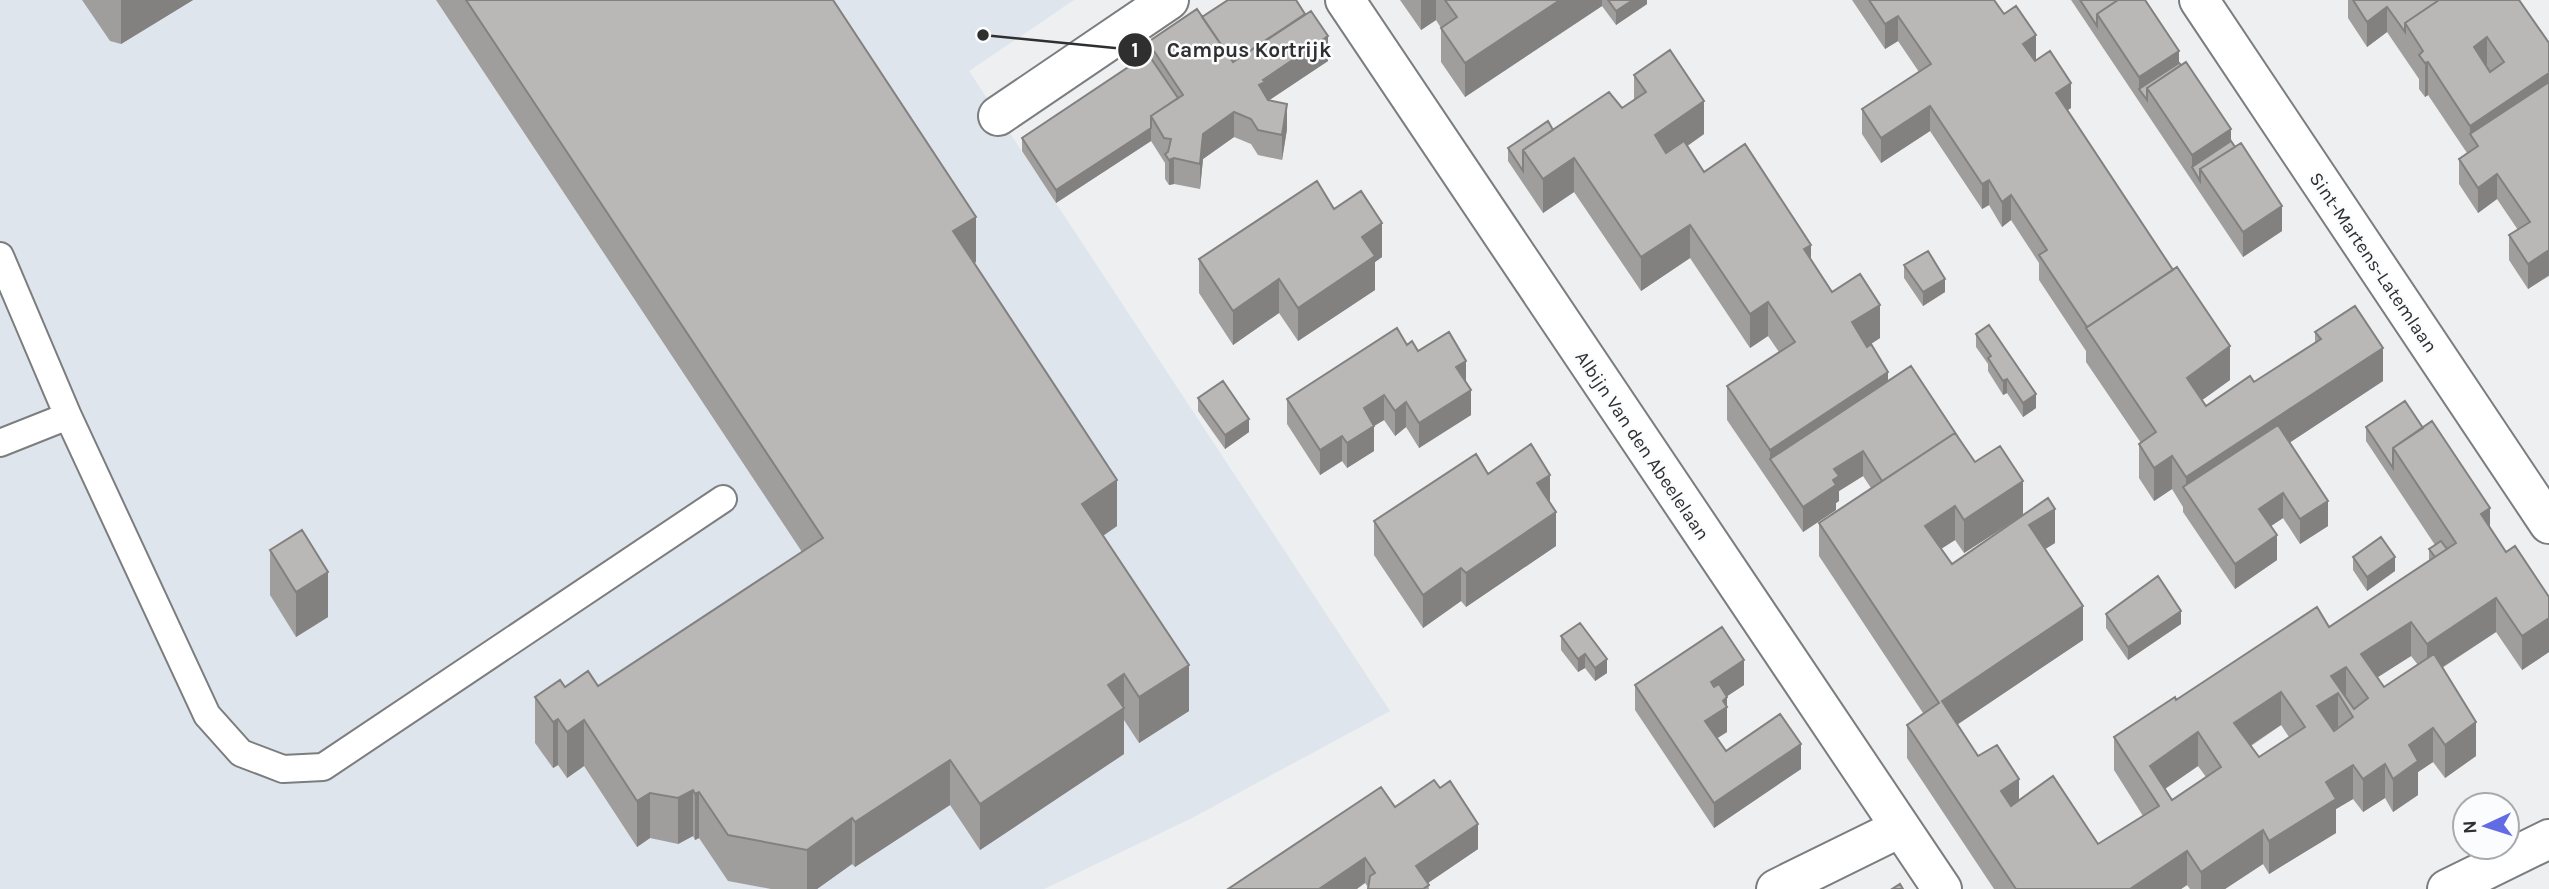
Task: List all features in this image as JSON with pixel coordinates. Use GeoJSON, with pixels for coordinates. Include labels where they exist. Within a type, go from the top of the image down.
{"type":"FeatureCollection","features":[{"type":"Feature","properties":{"kind":"street"},"geometry":{"type":"LineString","coordinates":[[998,116],[1169,0]]}},
{"type":"Feature","properties":{"kind":"street","name":"Albijn Van den Abeelelaan"},"geometry":{"type":"LineString","coordinates":[[1345,0],[1942,889]]}},
{"type":"Feature","properties":{"kind":"street","name":"Sint-Martens-Latemlaan"},"geometry":{"type":"LineString","coordinates":[[2199,0],[2549,524]]}},
{"type":"Feature","properties":{"kind":"street"},"geometry":{"type":"LineString","coordinates":[[1776,889],[1900,828]]}},
{"type":"Feature","properties":{"kind":"street"},"geometry":{"type":"LineString","coordinates":[[2447,889],[2549,839]]}},
{"type":"Feature","properties":{"kind":"lane"},"geometry":{"type":"LineString","coordinates":[[0,256],[68,416],[207,715],[241,753],[283,769],[323,767],[723,499]]}},
{"type":"Feature","properties":{"kind":"lane"},"geometry":{"type":"LineString","coordinates":[[0,443],[68,416]]}},
{"type":"Feature","properties":{"kind":"shaded area"},"geometry":{"type":"Polygon","coordinates":[[[0,0],[1074,0],[969,71],[1390,711],[1192,818],[1044,889],[0,889],[0,0]]]}},
{"type":"Feature","properties":{"kind":"building"},"geometry":{"type":"Polygon","coordinates":[[[466,0],[833,0],[976,217],[953,231],[1117,480],[1082,504],[1189,665],[1139,697],[1124,674],[1108,685],[1124,708],[980,804],[950,760],[855,822],[852,818],[807,850],[728,835],[699,792],[695,794],[693,790],[678,798],[650,793],[637,801],[584,720],[567,732],[558,719],[553,722],[535,697],[560,680],[565,687],[588,671],[598,686],[823,538],[466,0]]]}},
{"type":"Feature","properties":{"kind":"building"},"geometry":{"type":"Polygon","coordinates":[[[1228,0],[1296,0],[1305,14],[1233,62],[1202,17],[1228,0]]]}},
{"type":"Feature","properties":{"kind":"building"},"geometry":{"type":"Polygon","coordinates":[[[1445,0],[1560,0],[1465,63],[1441,28],[1457,17],[1445,0]]]}},
{"type":"Feature","properties":{"kind":"building"},"geometry":{"type":"Polygon","coordinates":[[[1608,0],[1633,0],[1616,11],[1608,0]]]}},
{"type":"Feature","properties":{"kind":"building"},"geometry":{"type":"Polygon","coordinates":[[[1869,0],[1994,0],[2004,14],[2016,6],[2036,35],[2023,44],[2035,61],[2050,51],[2071,83],[2056,93],[2173,270],[2087,327],[2039,255],[2047,250],[2011,195],[2002,202],[1989,180],[1982,184],[1930,106],[1881,138],[1862,109],[1931,64],[1898,16],[1885,24],[1869,0]]]}},
{"type":"Feature","properties":{"kind":"building"},"geometry":{"type":"Polygon","coordinates":[[[2080,0],[2118,0],[2097,14],[2097,26],[2080,0]]]}},
{"type":"Feature","properties":{"kind":"building"},"geometry":{"type":"Polygon","coordinates":[[[2118,0],[2145,0],[2179,51],[2139,77],[2097,14],[2118,0]]]}},
{"type":"Feature","properties":{"kind":"building"},"geometry":{"type":"Polygon","coordinates":[[[2353,0],[2439,0],[2405,23],[2405,32],[2387,7],[2367,22],[2353,0]]]}},
{"type":"Feature","properties":{"kind":"building"},"geometry":{"type":"Polygon","coordinates":[[[2439,0],[2519,0],[2549,43],[2549,73],[2470,126],[2428,62],[2425,63],[2419,55],[2423,51],[2405,23],[2439,0]],[[2487,37],[2474,47],[2490,72],[2504,62],[2487,37]]]}},
{"type":"Feature","properties":{"kind":"building"},"geometry":{"type":"Polygon","coordinates":[[[1197,9],[1233,62],[1311,11],[1328,36],[1259,85],[1268,100],[1287,104],[1282,135],[1258,130],[1251,119],[1234,112],[1203,134],[1200,164],[1174,158],[1169,160],[1165,154],[1171,139],[1164,138],[1151,116],[1183,95],[1148,42],[1197,9]]]}},
{"type":"Feature","properties":{"kind":"building"},"geometry":{"type":"Polygon","coordinates":[[[1670,50],[1704,101],[1655,135],[1666,153],[1684,141],[1704,172],[1745,144],[1811,245],[1804,249],[1832,292],[1860,274],[1880,305],[1852,322],[1867,347],[1871,344],[1888,372],[1770,450],[1727,386],[1795,342],[1768,302],[1750,314],[1690,225],[1641,257],[1574,158],[1543,179],[1523,150],[1609,92],[1622,108],[1646,92],[1634,75],[1670,50]]]}},
{"type":"Feature","properties":{"kind":"building"},"geometry":{"type":"Polygon","coordinates":[[[1148,54],[1178,98],[1151,116],[1151,128],[1056,190],[1022,138],[1148,54]]]}},
{"type":"Feature","properties":{"kind":"building"},"geometry":{"type":"Polygon","coordinates":[[[2186,62],[2231,129],[2192,155],[2147,88],[2186,62]]]}},
{"type":"Feature","properties":{"kind":"building"},"geometry":{"type":"Polygon","coordinates":[[[2179,63],[2181,65],[2147,88],[2147,100],[2139,89],[2179,63]]]}},
{"type":"Feature","properties":{"kind":"building"},"geometry":{"type":"Polygon","coordinates":[[[2549,82],[2549,250],[2528,264],[2509,235],[2530,222],[2497,174],[2478,188],[2459,159],[2478,146],[2470,134],[2549,82]]]}},
{"type":"Feature","properties":{"kind":"building"},"geometry":{"type":"Polygon","coordinates":[[[1548,121],[1553,130],[1523,150],[1523,171],[1508,148],[1548,121]]]}},
{"type":"Feature","properties":{"kind":"building"},"geometry":{"type":"Polygon","coordinates":[[[2231,141],[2235,147],[2200,169],[2200,181],[2192,167],[2231,141]]]}},
{"type":"Feature","properties":{"kind":"building"},"geometry":{"type":"Polygon","coordinates":[[[2241,143],[2282,206],[2243,232],[2200,169],[2241,143]]]}},
{"type":"Feature","properties":{"kind":"building"},"geometry":{"type":"Polygon","coordinates":[[[1317,181],[1334,209],[1361,191],[1382,223],[1362,237],[1375,256],[1298,308],[1279,279],[1233,311],[1199,259],[1317,181]]]}},
{"type":"Feature","properties":{"kind":"building"},"geometry":{"type":"Polygon","coordinates":[[[1928,251],[1945,279],[1923,292],[1904,265],[1928,251]]]}},
{"type":"Feature","properties":{"kind":"building"},"geometry":{"type":"Polygon","coordinates":[[[2177,267],[2230,346],[2187,378],[2206,406],[2250,376],[2254,382],[2321,339],[2315,332],[2355,306],[2383,348],[2186,477],[2172,456],[2154,468],[2139,444],[2156,432],[2086,328],[2177,267]]]}},
{"type":"Feature","properties":{"kind":"building"},"geometry":{"type":"Polygon","coordinates":[[[1989,325],[2036,394],[2023,403],[2007,379],[2003,381],[1976,334],[1989,325]]]}},
{"type":"Feature","properties":{"kind":"building"},"geometry":{"type":"Polygon","coordinates":[[[1397,328],[1407,345],[1412,341],[1418,351],[1449,332],[1466,361],[1456,367],[1471,390],[1419,423],[1406,402],[1395,411],[1384,395],[1364,408],[1374,426],[1347,443],[1342,436],[1320,450],[1287,399],[1397,328]]]}},
{"type":"Feature","properties":{"kind":"building"},"geometry":{"type":"Polygon","coordinates":[[[1911,366],[1958,437],[1955,433],[1882,481],[1863,451],[1834,469],[1839,476],[1833,480],[1836,485],[1803,507],[1770,459],[1911,366]]]}},
{"type":"Feature","properties":{"kind":"building"},"geometry":{"type":"Polygon","coordinates":[[[1223,381],[1249,419],[1225,435],[1198,398],[1223,381]]]}},
{"type":"Feature","properties":{"kind":"building"},"geometry":{"type":"Polygon","coordinates":[[[2405,401],[2423,428],[2393,448],[2393,468],[2366,427],[2405,401]]]}},
{"type":"Feature","properties":{"kind":"building"},"geometry":{"type":"Polygon","coordinates":[[[2432,421],[2490,508],[2481,514],[2506,552],[2515,546],[2549,597],[2549,618],[2522,636],[2496,598],[2427,644],[2411,622],[2361,654],[2384,687],[2434,654],[2476,722],[2445,745],[2433,728],[2409,745],[2418,761],[2393,779],[2385,764],[2363,779],[2353,765],[2326,782],[2336,799],[2269,841],[2263,830],[2201,872],[2187,851],[2130,889],[2016,889],[1907,725],[1939,703],[1819,523],[1955,433],[1975,462],[2000,446],[2023,481],[1964,520],[1955,506],[1925,526],[1952,564],[2048,498],[2055,509],[2029,525],[2083,606],[1942,701],[1978,756],[1997,745],[2019,779],[2001,791],[2011,806],[2053,776],[2098,844],[2159,806],[2114,737],[2175,697],[2176,700],[2317,607],[2329,627],[2456,543],[2393,448],[2432,421]],[[2346,667],[2331,676],[2354,709],[2368,698],[2346,667]],[[2281,692],[2234,723],[2259,757],[2305,727],[2281,692]],[[2338,693],[2317,706],[2334,731],[2353,717],[2338,693]],[[2198,732],[2150,766],[2172,800],[2221,767],[2198,732]]]}},
{"type":"Feature","properties":{"kind":"building"},"geometry":{"type":"Polygon","coordinates":[[[2278,425],[2328,501],[2300,519],[2283,493],[2259,509],[2277,535],[2235,564],[2183,487],[2278,425]]]}},
{"type":"Feature","properties":{"kind":"building"},"geometry":{"type":"Polygon","coordinates":[[[1531,444],[1550,475],[1537,483],[1556,512],[1466,573],[1461,568],[1423,595],[1374,521],[1476,454],[1488,474],[1531,444]]]}},
{"type":"Feature","properties":{"kind":"building"},"geometry":{"type":"Polygon","coordinates":[[[302,530],[328,572],[296,592],[270,550],[302,530]]]}},
{"type":"Feature","properties":{"kind":"building"},"geometry":{"type":"Polygon","coordinates":[[[2381,537],[2395,557],[2367,577],[2353,557],[2381,537]]]}},
{"type":"Feature","properties":{"kind":"building"},"geometry":{"type":"Polygon","coordinates":[[[2441,541],[2447,549],[2435,557],[2429,549],[2441,541]]]}},
{"type":"Feature","properties":{"kind":"building"},"geometry":{"type":"Polygon","coordinates":[[[2158,576],[2181,611],[2128,647],[2106,614],[2158,576]]]}},
{"type":"Feature","properties":{"kind":"building"},"geometry":{"type":"Polygon","coordinates":[[[1580,623],[1607,659],[1595,668],[1585,654],[1578,659],[1561,636],[1580,623]]]}},
{"type":"Feature","properties":{"kind":"building"},"geometry":{"type":"Polygon","coordinates":[[[1722,627],[1744,660],[1711,682],[1714,687],[1719,684],[1727,697],[1723,701],[1727,707],[1705,721],[1726,751],[1780,714],[1801,744],[1714,803],[1635,685],[1722,627]]]}},
{"type":"Feature","properties":{"kind":"building"},"geometry":{"type":"Polygon","coordinates":[[[1434,780],[1440,788],[1450,781],[1478,824],[1416,866],[1429,885],[1423,889],[1368,889],[1370,876],[1375,873],[1365,858],[1319,889],[1228,889],[1381,787],[1395,807],[1434,780]]]}},
{"type":"Feature","properties":{"kind":"place","name":"Campus Kortrijk"},"geometry":{"type":"Point","coordinates":[983,35]}}]}
